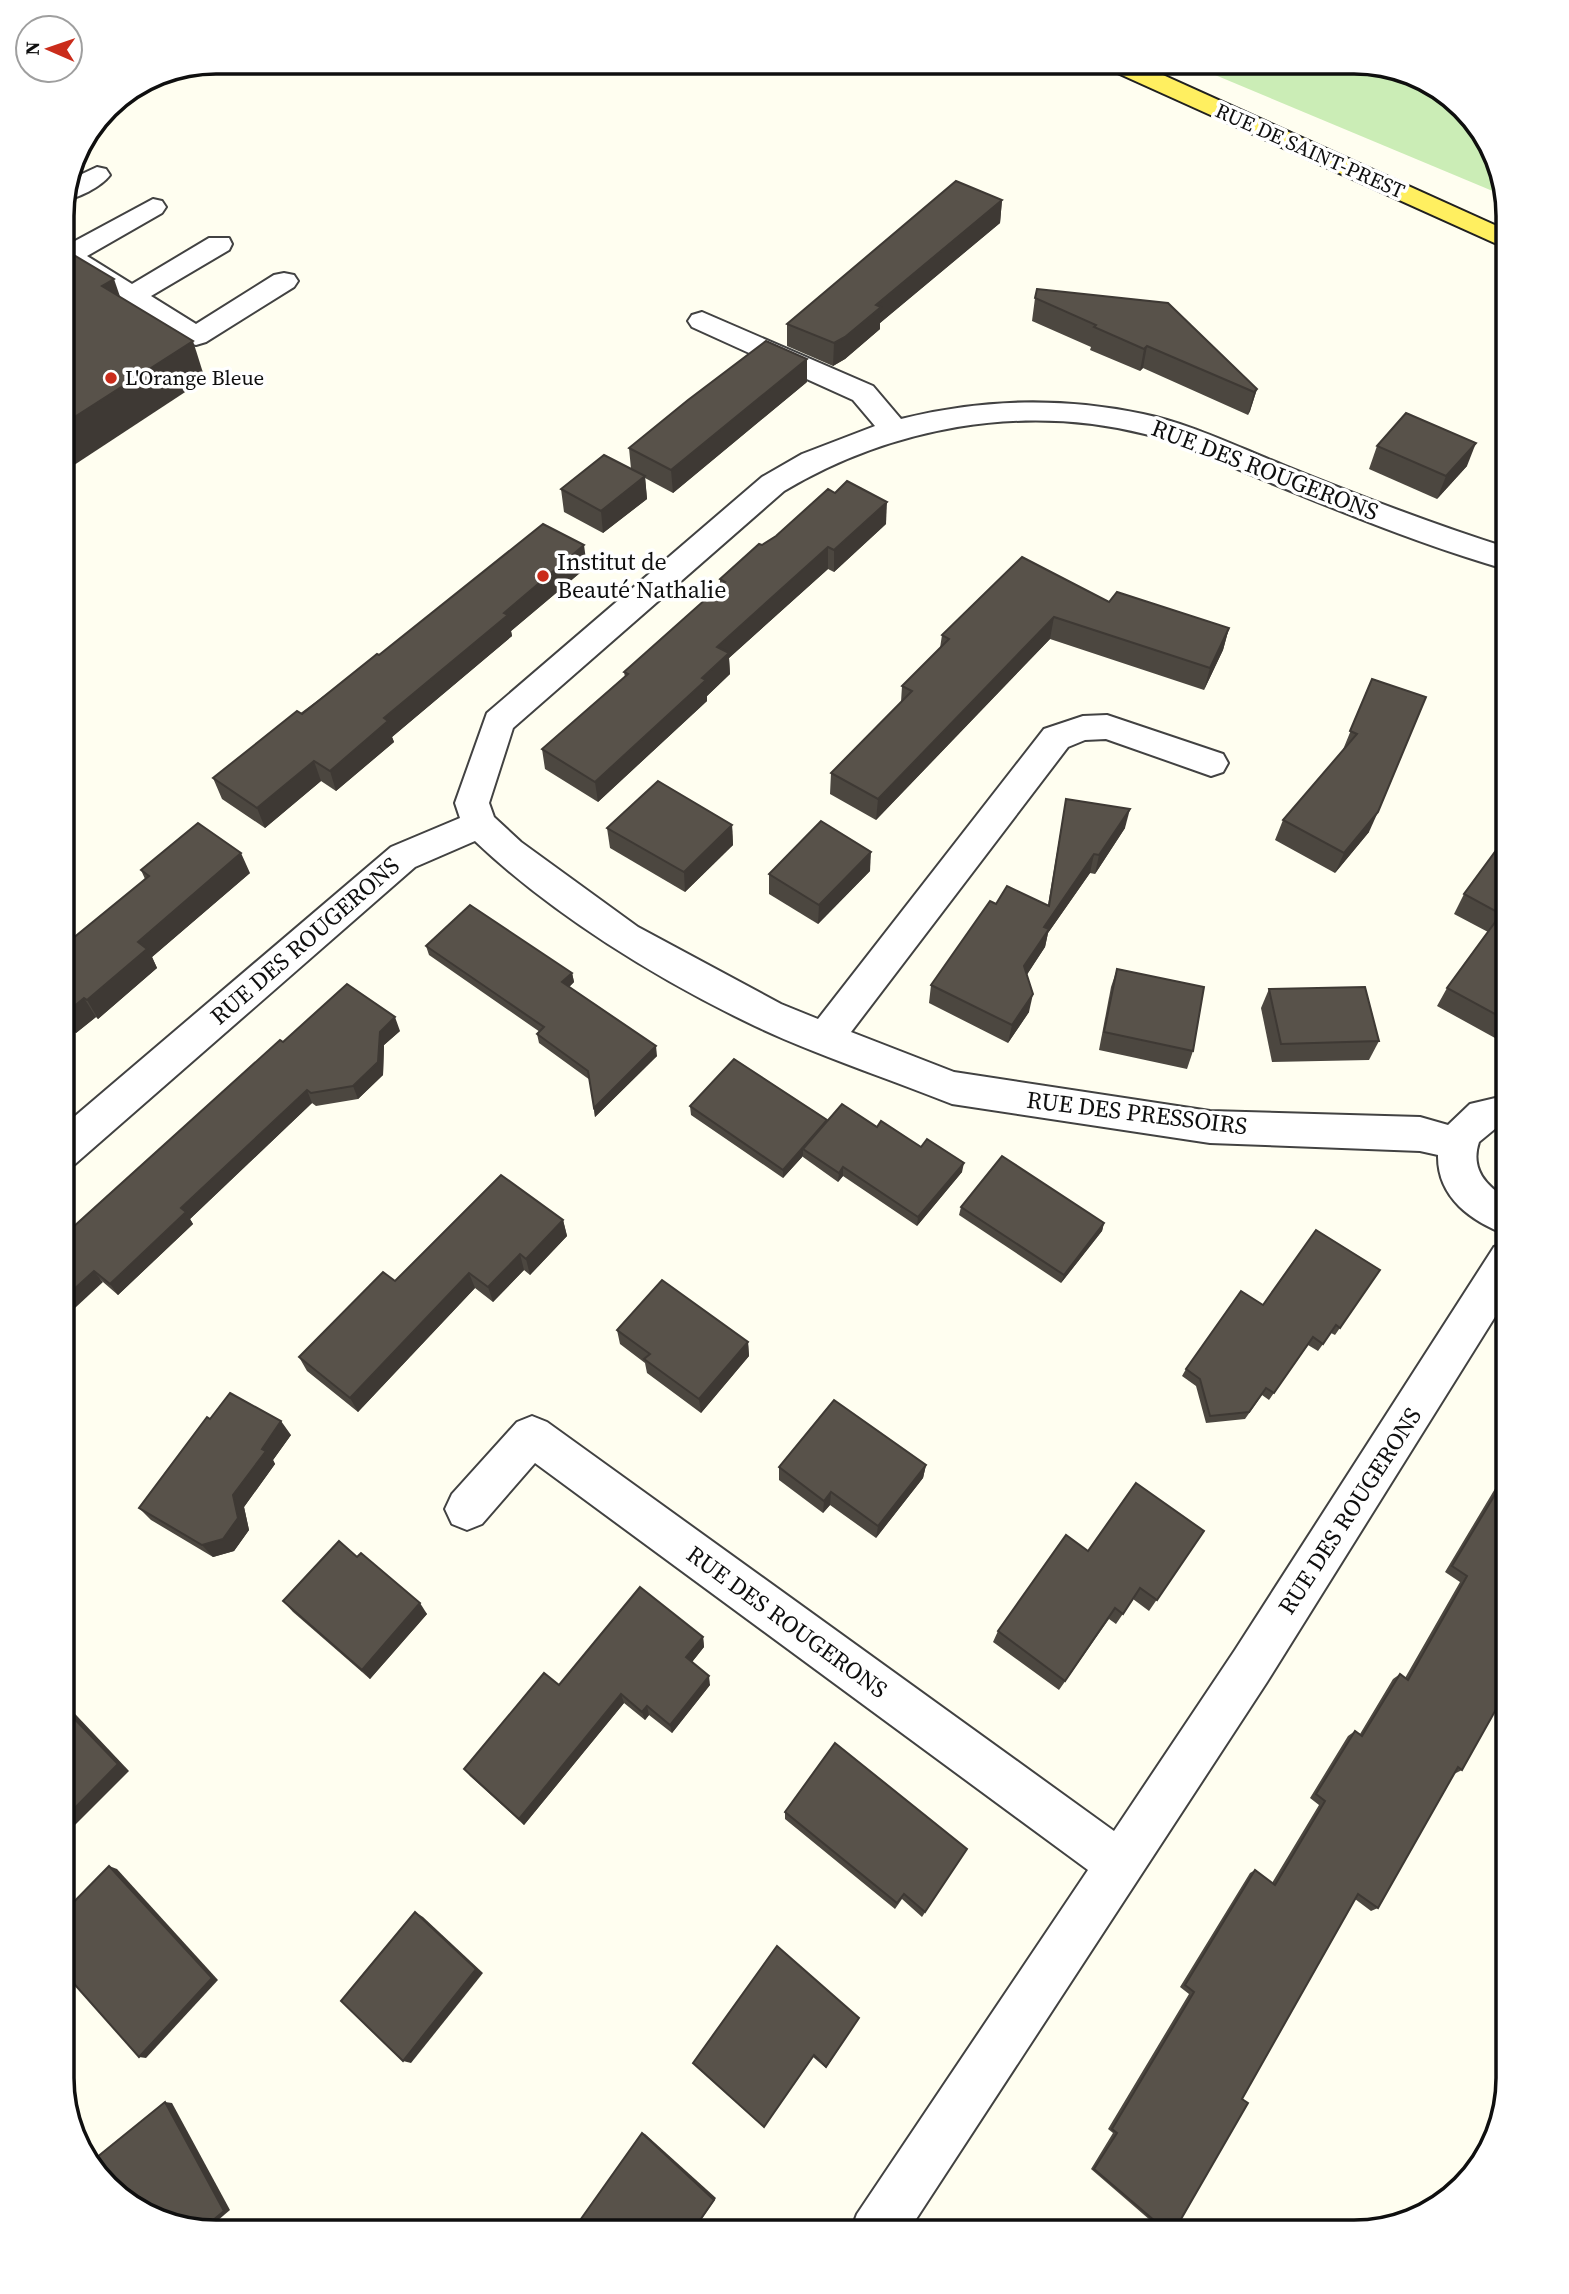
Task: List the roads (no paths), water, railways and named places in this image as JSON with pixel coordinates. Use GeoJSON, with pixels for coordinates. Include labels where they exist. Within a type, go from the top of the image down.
{"type":"FeatureCollection","features":[{"type":"Feature","properties":{"kind":"main road","name":"RUE DE SAINT-PREST"},"geometry":{"type":"LineString","coordinates":[[1140,74],[1496,237]]}},
{"type":"Feature","properties":{"kind":"street"},"geometry":{"type":"LineString","coordinates":[[77,186],[97,175]]}},
{"type":"Feature","properties":{"kind":"street"},"geometry":{"type":"LineString","coordinates":[[74,249],[153,207]]}},
{"type":"Feature","properties":{"kind":"street"},"geometry":{"type":"LineString","coordinates":[[131,296],[219,244]]}},
{"type":"Feature","properties":{"kind":"street"},"geometry":{"type":"LineString","coordinates":[[74,260],[196,336],[284,281]]}},
{"type":"Feature","properties":{"kind":"street"},"geometry":{"type":"LineString","coordinates":[[702,321],[863,393],[895,431]]}},
{"type":"Feature","properties":{"kind":"street","name":"RUE DES ROUGERONS"},"geometry":{"type":"LineString","coordinates":[[74,1141],[403,857],[479,824],[472,803],[499,722],[773,484],[819,456],[895,431],[960,417],[1029,411],[1102,416],[1142,423],[1496,555]]}},
{"type":"Feature","properties":{"kind":"street"},"geometry":{"type":"LineString","coordinates":[[825,1037],[1056,738],[1083,728],[1107,727],[1211,763]]}},
{"type":"Feature","properties":{"kind":"street","name":"RUE DES PRESSOIRS"},"geometry":{"type":"LineString","coordinates":[[479,824],[509,852],[625,937],[768,1015],[951,1088],[1210,1127],[1420,1134],[1457,1144]]}},
{"type":"Feature","properties":{"kind":"street"},"geometry":{"type":"LineString","coordinates":[[1496,1113],[1483,1115],[1468,1125],[1457,1144],[1455,1159],[1461,1178],[1473,1196],[1496,1213]]}},
{"type":"Feature","properties":{"kind":"street","name":"RUE DES ROUGERONS"},"geometry":{"type":"LineString","coordinates":[[885,2220],[1251,1666],[1496,1279]]}},
{"type":"Feature","properties":{"kind":"street","name":"RUE DES ROUGERONS"},"geometry":{"type":"LineString","coordinates":[[467,1508],[532,1436],[1120,1864]]}},
{"type":"Feature","properties":{"kind":"place","name":"L'Orange Bleue"},"geometry":{"type":"Point","coordinates":[111,378]}},
{"type":"Feature","properties":{"kind":"place","name":"Institut de Beauté Nathalie"},"geometry":{"type":"Point","coordinates":[543,576]}}]}
